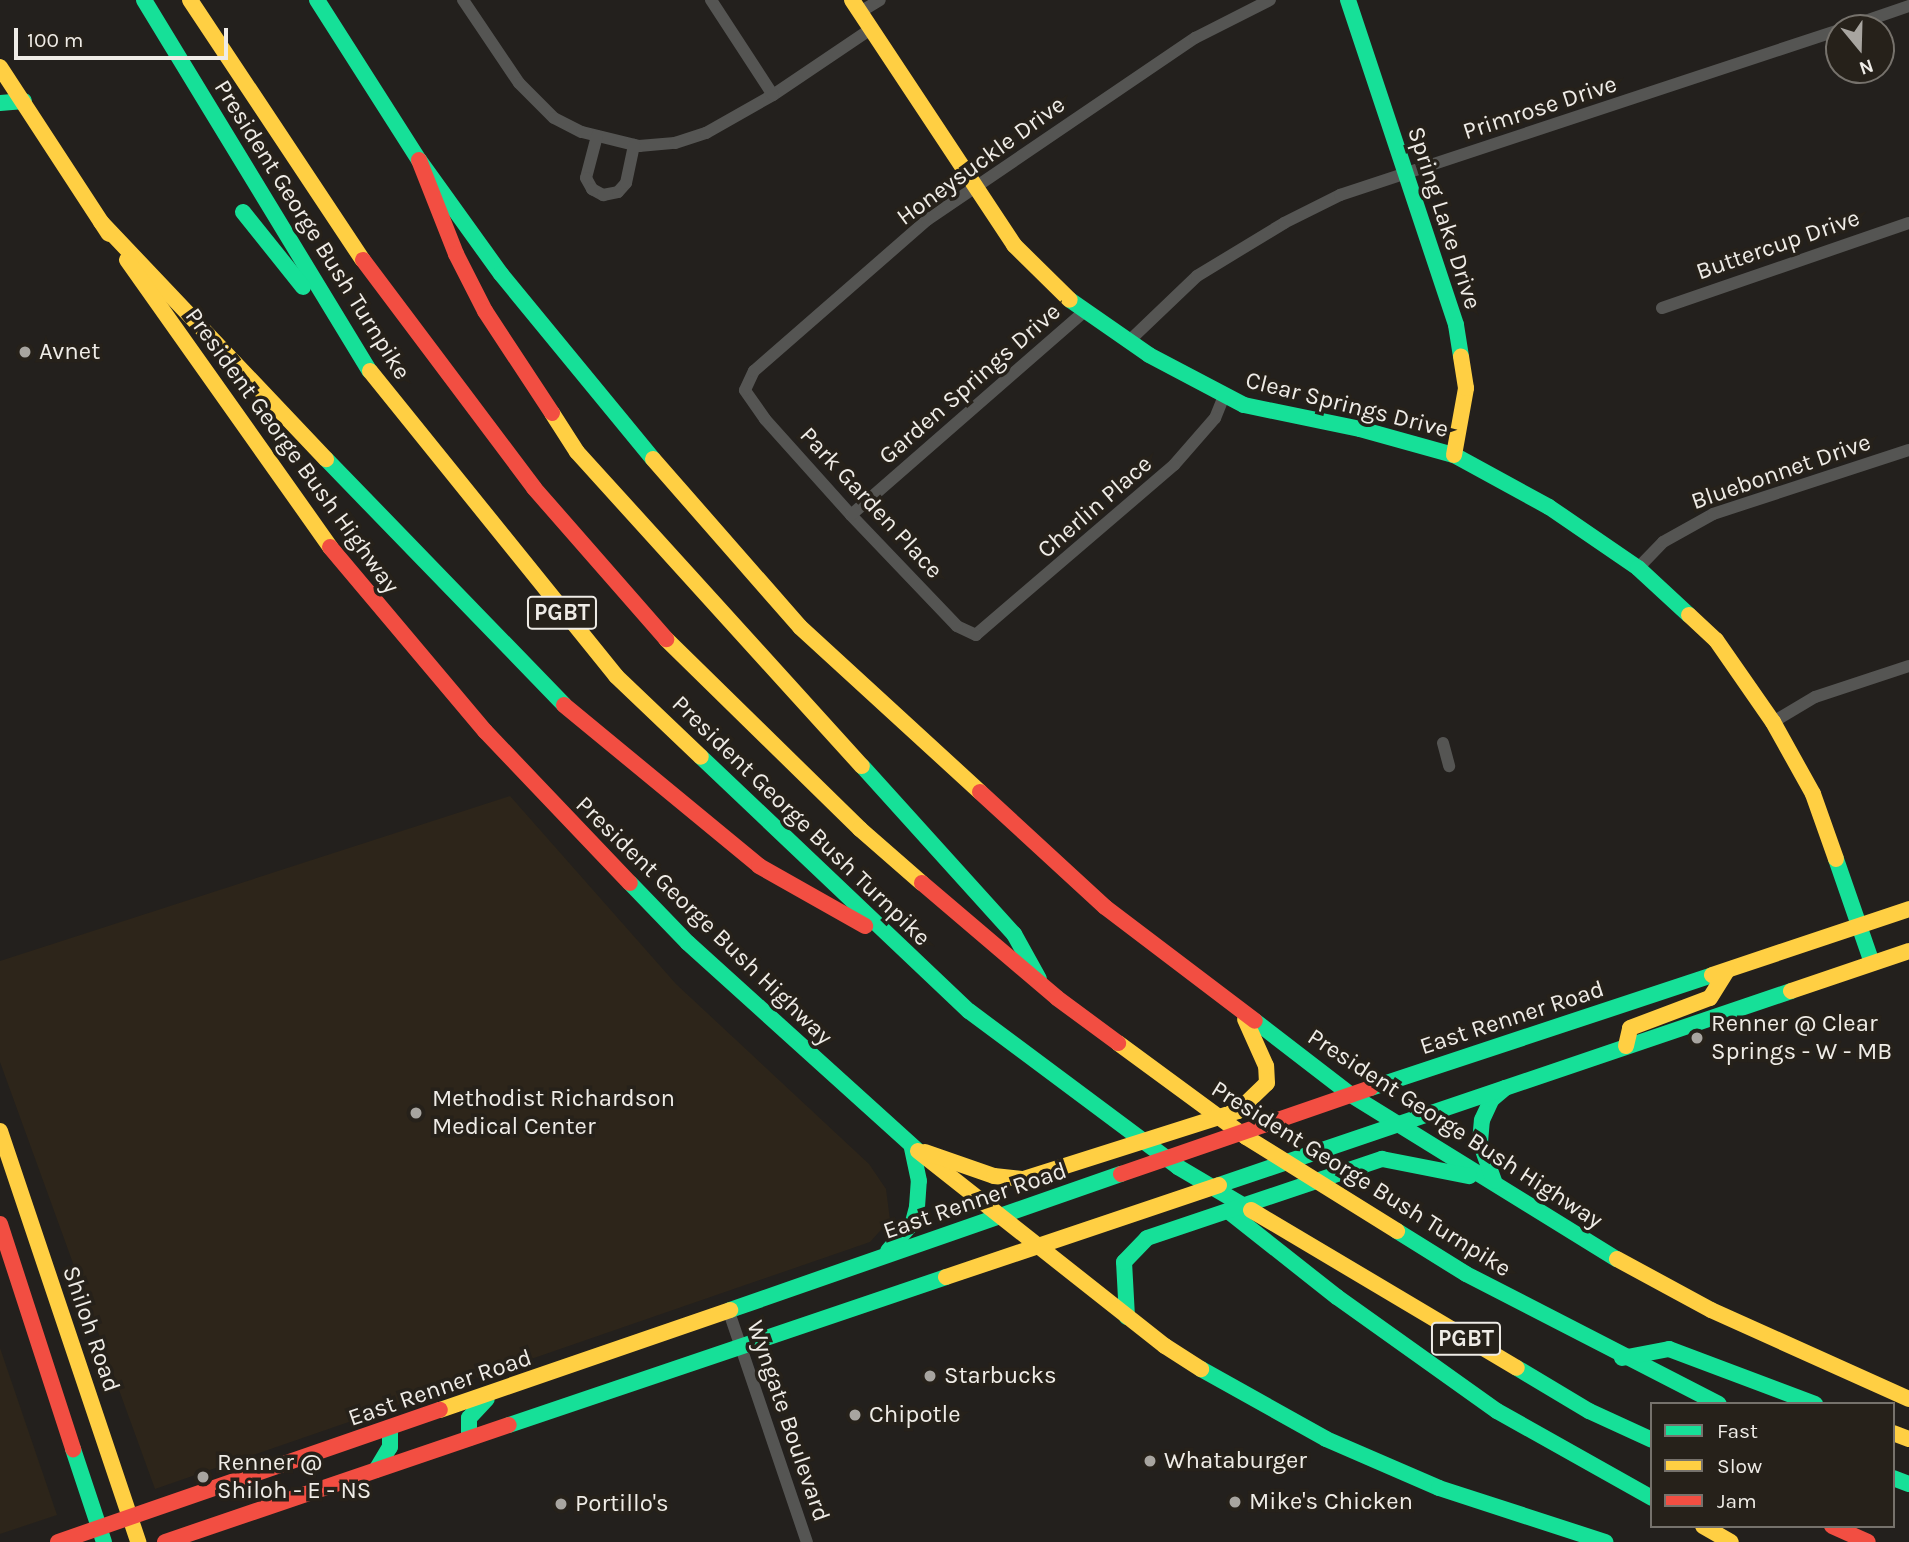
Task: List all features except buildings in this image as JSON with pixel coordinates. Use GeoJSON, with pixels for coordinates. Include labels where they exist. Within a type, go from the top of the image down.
{"type":"FeatureCollection","features":[{"type":"Feature","properties":{"kind":"main road","name":"President George Bush Turnpike"},"geometry":{"type":"LineString","coordinates":[[144,0],[353,349],[616,676],[895,943],[969,1011],[1178,1167],[1282,1233],[1589,1411],[1650,1439]]}},
{"type":"Feature","properties":{"kind":"main road","name":"President George Bush Turnpike"},"geometry":{"type":"LineString","coordinates":[[190,0],[404,317],[602,570],[703,677],[860,829],[1044,987],[1180,1091],[1355,1208],[1466,1274],[1622,1357],[1714,1402]]}},
{"type":"Feature","properties":{"kind":"main road","name":"President George Bush Highway"},"geometry":{"type":"LineString","coordinates":[[317,0],[419,160],[559,350],[800,627],[1105,907],[1243,1016],[1351,1096],[1622,1263],[1711,1310],[1909,1399]]}},
{"type":"Feature","properties":{"kind":"main road","name":"Spring Lake Drive"},"geometry":{"type":"LineString","coordinates":[[1348,0],[1462,355],[1465,397],[1454,455]]}},
{"type":"Feature","properties":{"kind":"main road","name":"Clear Springs Drive"},"geometry":{"type":"LineString","coordinates":[[856,6],[1014,245],[1055,289],[1128,342],[1244,405],[1360,429],[1454,455],[1549,507],[1639,568],[1716,639],[1773,722],[1813,794],[1872,964]]}},
{"type":"Feature","properties":{"kind":"main road","name":"President George Bush Highway"},"geometry":{"type":"LineString","coordinates":[[0,67],[101,222],[282,485],[374,604],[485,732],[688,943],[912,1147],[998,1218],[1128,1317],[1244,1395],[1326,1439],[1439,1488],[1576,1538],[1605,1542]]}},
{"type":"Feature","properties":{"kind":"main road"},"geometry":{"type":"LineString","coordinates":[[0,103],[24,101]]}},
{"type":"Feature","properties":{"kind":"main road"},"geometry":{"type":"LineString","coordinates":[[419,160],[456,254],[485,311],[578,452],[1014,934],[1044,987]]}},
{"type":"Feature","properties":{"kind":"main road"},"geometry":{"type":"LineString","coordinates":[[243,212],[353,349]]}},
{"type":"Feature","properties":{"kind":"main road"},"geometry":{"type":"LineString","coordinates":[[101,222],[541,686],[759,866],[895,943]]}},
{"type":"Feature","properties":{"kind":"main road","name":"East Renner Road"},"geometry":{"type":"LineString","coordinates":[[58,1542],[103,1535],[133,1518],[729,1312],[882,1256],[1909,909]]}},
{"type":"Feature","properties":{"kind":"main road"},"geometry":{"type":"LineString","coordinates":[[164,1542],[1909,951]]}},
{"type":"Feature","properties":{"kind":"main road"},"geometry":{"type":"LineString","coordinates":[[1626,1046],[1630,1028],[1710,998],[1727,971]]}},
{"type":"Feature","properties":{"kind":"main road"},"geometry":{"type":"LineString","coordinates":[[912,1147],[994,1176],[1024,1179],[1238,1111],[1267,1083],[1266,1066],[1243,1016]]}},
{"type":"Feature","properties":{"kind":"main road"},"geometry":{"type":"LineString","coordinates":[[1496,1185],[1485,1165],[1482,1120],[1492,1099],[1508,1086]]}},
{"type":"Feature","properties":{"kind":"main road","name":"Shiloh Road"},"geometry":{"type":"LineString","coordinates":[[0,1131],[133,1518],[138,1542]]}},
{"type":"Feature","properties":{"kind":"main road"},"geometry":{"type":"LineString","coordinates":[[882,1256],[902,1239],[917,1207],[919,1181],[912,1147]]}},
{"type":"Feature","properties":{"kind":"main road"},"geometry":{"type":"LineString","coordinates":[[1128,1317],[1124,1262],[1147,1238],[1382,1159],[1443,1168],[1496,1185]]}},
{"type":"Feature","properties":{"kind":"main road"},"geometry":{"type":"LineString","coordinates":[[1178,1167],[1261,1240],[1497,1411],[1650,1497]]}},
{"type":"Feature","properties":{"kind":"main road"},"geometry":{"type":"LineString","coordinates":[[0,1224],[26,1311],[103,1535]]}},
{"type":"Feature","properties":{"kind":"main road"},"geometry":{"type":"LineString","coordinates":[[26,1311],[56,1300]]}},
{"type":"Feature","properties":{"kind":"main road"},"geometry":{"type":"LineString","coordinates":[[1622,1357],[1669,1349],[1810,1402]]}},
{"type":"Feature","properties":{"kind":"main road"},"geometry":{"type":"LineString","coordinates":[[469,1438],[469,1418],[492,1394]]}},
{"type":"Feature","properties":{"kind":"main road"},"geometry":{"type":"LineString","coordinates":[[376,1470],[390,1447],[390,1430]]}},
{"type":"Feature","properties":{"kind":"main road"},"geometry":{"type":"LineString","coordinates":[[185,1542],[206,1528]]}},
{"type":"Feature","properties":{"kind":"main road"},"geometry":{"type":"LineString","coordinates":[[1706,1528],[1731,1542]]}},
{"type":"Feature","properties":{"kind":"main road"},"geometry":{"type":"LineString","coordinates":[[1836,1528],[1868,1542]]}},
{"type":"Feature","properties":{"kind":"street"},"geometry":{"type":"LineString","coordinates":[[463,0],[519,83],[554,118],[597,136],[634,145],[675,143],[706,133],[773,95],[872,29]]}},
{"type":"Feature","properties":{"kind":"street"},"geometry":{"type":"LineString","coordinates":[[711,0],[773,95]]}},
{"type":"Feature","properties":{"kind":"street"},"geometry":{"type":"LineString","coordinates":[[856,6],[880,0]]}},
{"type":"Feature","properties":{"kind":"street","name":"Honeysuckle Drive"},"geometry":{"type":"LineString","coordinates":[[745,390],[754,372],[927,220],[1195,38],[1270,0]]}},
{"type":"Feature","properties":{"kind":"street"},"geometry":{"type":"LineString","coordinates":[[1885,14],[1909,6]]}},
{"type":"Feature","properties":{"kind":"street","name":"Primrose Drive"},"geometry":{"type":"LineString","coordinates":[[1128,342],[1197,276],[1284,223],[1340,195],[1825,35]]}},
{"type":"Feature","properties":{"kind":"street"},"geometry":{"type":"LineString","coordinates":[[597,136],[586,178],[592,189],[603,195],[618,192],[625,183],[634,145]]}},
{"type":"Feature","properties":{"kind":"street","name":"Buttercup Drive"},"geometry":{"type":"LineString","coordinates":[[1661,308],[1909,223]]}},
{"type":"Feature","properties":{"kind":"street","name":"Garden Springs Drive"},"geometry":{"type":"LineString","coordinates":[[851,515],[1085,311]]}},
{"type":"Feature","properties":{"kind":"street","name":"Park Garden Place"},"geometry":{"type":"LineString","coordinates":[[745,390],[765,419],[851,515],[957,626],[976,635]]}},
{"type":"Feature","properties":{"kind":"street","name":"Cherlin Place"},"geometry":{"type":"LineString","coordinates":[[976,635],[1182,457],[1215,418],[1224,396]]}},
{"type":"Feature","properties":{"kind":"street","name":"Bluebonnet Drive"},"geometry":{"type":"LineString","coordinates":[[1639,568],[1663,542],[1713,514],[1909,450]]}},
{"type":"Feature","properties":{"kind":"street"},"geometry":{"type":"LineString","coordinates":[[1773,722],[1815,697],[1909,666]]}},
{"type":"Feature","properties":{"kind":"street"},"geometry":{"type":"LineString","coordinates":[[1443,743],[1449,766]]}},
{"type":"Feature","properties":{"kind":"street","name":"Wyngate Boulevard"},"geometry":{"type":"LineString","coordinates":[[729,1312],[807,1542]]}},
{"type":"Feature","properties":{"kind":"shaded area","name":"Methodist Richardson Medical Center"},"geometry":{"type":"Polygon","coordinates":[[[510,796],[676,984],[869,1164],[886,1189],[890,1220],[870,1242],[155,1489],[0,1062],[0,961],[510,796]]]}},
{"type":"Feature","properties":{"kind":"shaded area"},"geometry":{"type":"Polygon","coordinates":[[[0,1348],[57,1515],[0,1534],[0,1348]]]}},
{"type":"Feature","properties":{"kind":"traffic: fast"},"geometry":{"type":"LineString","coordinates":[[144,0],[370,371]]}},
{"type":"Feature","properties":{"kind":"traffic: fast"},"geometry":{"type":"LineString","coordinates":[[317,0],[419,160],[501,274],[653,459]]}},
{"type":"Feature","properties":{"kind":"traffic: fast"},"geometry":{"type":"LineString","coordinates":[[1348,0],[1456,325],[1461,356]]}},
{"type":"Feature","properties":{"kind":"traffic: fast"},"geometry":{"type":"LineString","coordinates":[[0,103],[24,101]]}},
{"type":"Feature","properties":{"kind":"traffic: fast"},"geometry":{"type":"LineString","coordinates":[[243,212],[303,287]]}},
{"type":"Feature","properties":{"kind":"traffic: fast"},"geometry":{"type":"LineString","coordinates":[[1070,300],[1149,355],[1244,405],[1360,429],[1454,455],[1549,507],[1638,568],[1689,615]]}},
{"type":"Feature","properties":{"kind":"traffic: fast"},"geometry":{"type":"LineString","coordinates":[[326,459],[564,705]]}},
{"type":"Feature","properties":{"kind":"traffic: fast"},"geometry":{"type":"LineString","coordinates":[[701,757],[969,1011],[1178,1167],[1251,1210]]}},
{"type":"Feature","properties":{"kind":"traffic: fast"},"geometry":{"type":"LineString","coordinates":[[862,766],[1014,934],[1039,979]]}},
{"type":"Feature","properties":{"kind":"traffic: fast"},"geometry":{"type":"LineString","coordinates":[[1836,859],[1872,963]]}},
{"type":"Feature","properties":{"kind":"traffic: fast"},"geometry":{"type":"LineString","coordinates":[[630,883],[688,943],[918,1151]]}},
{"type":"Feature","properties":{"kind":"traffic: fast"},"geometry":{"type":"LineString","coordinates":[[1371,1088],[1712,975]]}},
{"type":"Feature","properties":{"kind":"traffic: fast"},"geometry":{"type":"LineString","coordinates":[[1219,1185],[1791,991]]}},
{"type":"Feature","properties":{"kind":"traffic: fast"},"geometry":{"type":"LineString","coordinates":[[1255,1021],[1351,1095],[1617,1259]]}},
{"type":"Feature","properties":{"kind":"traffic: fast"},"geometry":{"type":"LineString","coordinates":[[1494,1181],[1480,1142],[1482,1120],[1492,1099],[1505,1088]]}},
{"type":"Feature","properties":{"kind":"traffic: fast"},"geometry":{"type":"LineString","coordinates":[[888,1251],[913,1222],[917,1207],[919,1181],[912,1147]]}},
{"type":"Feature","properties":{"kind":"traffic: fast"},"geometry":{"type":"LineString","coordinates":[[1127,1317],[1124,1262],[1147,1238],[1382,1159],[1469,1176]]}},
{"type":"Feature","properties":{"kind":"traffic: fast"},"geometry":{"type":"LineString","coordinates":[[730,1310],[1121,1174]]}},
{"type":"Feature","properties":{"kind":"traffic: fast"},"geometry":{"type":"LineString","coordinates":[[1228,1211],[1337,1297],[1497,1411],[1650,1497]]}},
{"type":"Feature","properties":{"kind":"traffic: fast"},"geometry":{"type":"LineString","coordinates":[[1397,1231],[1466,1274],[1715,1402]]}},
{"type":"Feature","properties":{"kind":"traffic: fast"},"geometry":{"type":"LineString","coordinates":[[509,1425],[946,1277]]}},
{"type":"Feature","properties":{"kind":"traffic: fast"},"geometry":{"type":"LineString","coordinates":[[1622,1358],[1669,1349],[1810,1402]]}},
{"type":"Feature","properties":{"kind":"traffic: fast"},"geometry":{"type":"LineString","coordinates":[[1517,1368],[1589,1411],[1650,1439]]}},
{"type":"Feature","properties":{"kind":"traffic: fast"},"geometry":{"type":"LineString","coordinates":[[1201,1369],[1326,1439],[1439,1488],[1605,1542]]}},
{"type":"Feature","properties":{"kind":"traffic: fast"},"geometry":{"type":"LineString","coordinates":[[469,1438],[469,1418],[487,1399]]}},
{"type":"Feature","properties":{"kind":"traffic: fast"},"geometry":{"type":"LineString","coordinates":[[376,1470],[390,1447],[390,1430]]}},
{"type":"Feature","properties":{"kind":"traffic: fast"},"geometry":{"type":"LineString","coordinates":[[73,1449],[104,1542]]}},
{"type":"Feature","properties":{"kind":"traffic: fast"},"geometry":{"type":"LineString","coordinates":[[1895,1479],[1909,1484]]}},
{"type":"Feature","properties":{"kind":"traffic: slow"},"geometry":{"type":"LineString","coordinates":[[190,0],[363,260]]}},
{"type":"Feature","properties":{"kind":"traffic: slow"},"geometry":{"type":"LineString","coordinates":[[852,0],[1014,245],[1070,300]]}},
{"type":"Feature","properties":{"kind":"traffic: slow"},"geometry":{"type":"LineString","coordinates":[[0,67],[109,234]]}},
{"type":"Feature","properties":{"kind":"traffic: slow"},"geometry":{"type":"LineString","coordinates":[[101,222],[326,459]]}},
{"type":"Feature","properties":{"kind":"traffic: slow"},"geometry":{"type":"LineString","coordinates":[[127,260],[330,547]]}},
{"type":"Feature","properties":{"kind":"traffic: slow"},"geometry":{"type":"LineString","coordinates":[[1454,455],[1466,388],[1461,356]]}},
{"type":"Feature","properties":{"kind":"traffic: slow"},"geometry":{"type":"LineString","coordinates":[[370,371],[616,676],[701,757]]}},
{"type":"Feature","properties":{"kind":"traffic: slow"},"geometry":{"type":"LineString","coordinates":[[552,413],[577,452],[862,766]]}},
{"type":"Feature","properties":{"kind":"traffic: slow"},"geometry":{"type":"LineString","coordinates":[[653,459],[800,627],[980,792]]}},
{"type":"Feature","properties":{"kind":"traffic: slow"},"geometry":{"type":"LineString","coordinates":[[1689,615],[1716,640],[1773,722],[1813,794],[1836,859]]}},
{"type":"Feature","properties":{"kind":"traffic: slow"},"geometry":{"type":"LineString","coordinates":[[666,639],[860,829],[922,883]]}},
{"type":"Feature","properties":{"kind":"traffic: slow"},"geometry":{"type":"LineString","coordinates":[[1712,975],[1909,909]]}},
{"type":"Feature","properties":{"kind":"traffic: slow"},"geometry":{"type":"LineString","coordinates":[[1791,991],[1909,951]]}},
{"type":"Feature","properties":{"kind":"traffic: slow"},"geometry":{"type":"LineString","coordinates":[[1626,1046],[1630,1028],[1710,998],[1727,971]]}},
{"type":"Feature","properties":{"kind":"traffic: slow"},"geometry":{"type":"LineString","coordinates":[[925,1152],[994,1176],[1024,1179],[1238,1111],[1267,1083],[1266,1066],[1245,1019]]}},
{"type":"Feature","properties":{"kind":"traffic: slow"},"geometry":{"type":"LineString","coordinates":[[1118,1043],[1246,1137],[1397,1231]]}},
{"type":"Feature","properties":{"kind":"traffic: slow"},"geometry":{"type":"LineString","coordinates":[[0,1131],[138,1542]]}},
{"type":"Feature","properties":{"kind":"traffic: slow"},"geometry":{"type":"LineString","coordinates":[[918,1151],[1165,1346],[1201,1369]]}},
{"type":"Feature","properties":{"kind":"traffic: slow"},"geometry":{"type":"LineString","coordinates":[[946,1277],[1219,1185]]}},
{"type":"Feature","properties":{"kind":"traffic: slow"},"geometry":{"type":"LineString","coordinates":[[1251,1210],[1517,1368]]}},
{"type":"Feature","properties":{"kind":"traffic: slow"},"geometry":{"type":"LineString","coordinates":[[1617,1259],[1711,1310],[1909,1399]]}},
{"type":"Feature","properties":{"kind":"traffic: slow"},"geometry":{"type":"LineString","coordinates":[[440,1410],[730,1310]]}},
{"type":"Feature","properties":{"kind":"traffic: slow"},"geometry":{"type":"LineString","coordinates":[[1895,1434],[1909,1439]]}},
{"type":"Feature","properties":{"kind":"traffic: slow"},"geometry":{"type":"LineString","coordinates":[[1706,1528],[1731,1542]]}},
{"type":"Feature","properties":{"kind":"traffic: jam"},"geometry":{"type":"LineString","coordinates":[[419,160],[456,254],[485,311],[552,413]]}},
{"type":"Feature","properties":{"kind":"traffic: jam"},"geometry":{"type":"LineString","coordinates":[[363,260],[534,488],[666,639]]}},
{"type":"Feature","properties":{"kind":"traffic: jam"},"geometry":{"type":"LineString","coordinates":[[330,547],[485,731],[630,883]]}},
{"type":"Feature","properties":{"kind":"traffic: jam"},"geometry":{"type":"LineString","coordinates":[[564,705],[759,866],[865,926]]}},
{"type":"Feature","properties":{"kind":"traffic: jam"},"geometry":{"type":"LineString","coordinates":[[980,792],[1105,907],[1255,1021]]}},
{"type":"Feature","properties":{"kind":"traffic: jam"},"geometry":{"type":"LineString","coordinates":[[922,883],[1057,998],[1118,1043]]}},
{"type":"Feature","properties":{"kind":"traffic: jam"},"geometry":{"type":"LineString","coordinates":[[1121,1174],[1371,1088]]}},
{"type":"Feature","properties":{"kind":"traffic: jam"},"geometry":{"type":"LineString","coordinates":[[0,1224],[73,1449]]}},
{"type":"Feature","properties":{"kind":"traffic: jam"},"geometry":{"type":"LineString","coordinates":[[58,1542],[440,1410]]}},
{"type":"Feature","properties":{"kind":"traffic: jam"},"geometry":{"type":"LineString","coordinates":[[165,1542],[509,1425]]}},
{"type":"Feature","properties":{"kind":"traffic: jam"},"geometry":{"type":"LineString","coordinates":[[1836,1528],[1868,1542]]}},
{"type":"Feature","properties":{"kind":"place","name":"Avnet"},"geometry":{"type":"Point","coordinates":[25,352]}},
{"type":"Feature","properties":{"kind":"place","name":"Renner @ Clear Springs - W - MB"},"geometry":{"type":"Point","coordinates":[1697,1038]}},
{"type":"Feature","properties":{"kind":"place","name":"Methodist Richardson Medical Center"},"geometry":{"type":"Point","coordinates":[416,1113]}},
{"type":"Feature","properties":{"kind":"place","name":"Starbucks"},"geometry":{"type":"Point","coordinates":[930,1376]}},
{"type":"Feature","properties":{"kind":"place","name":"Chipotle"},"geometry":{"type":"Point","coordinates":[855,1415]}},
{"type":"Feature","properties":{"kind":"place","name":"Whataburger"},"geometry":{"type":"Point","coordinates":[1150,1461]}},
{"type":"Feature","properties":{"kind":"place","name":"Renner @ Shiloh - E - NS"},"geometry":{"type":"Point","coordinates":[203,1477]}},
{"type":"Feature","properties":{"kind":"place","name":"Mike's Chicken"},"geometry":{"type":"Point","coordinates":[1235,1502]}},
{"type":"Feature","properties":{"kind":"place","name":"Portillo's"},"geometry":{"type":"Point","coordinates":[561,1504]}}]}
